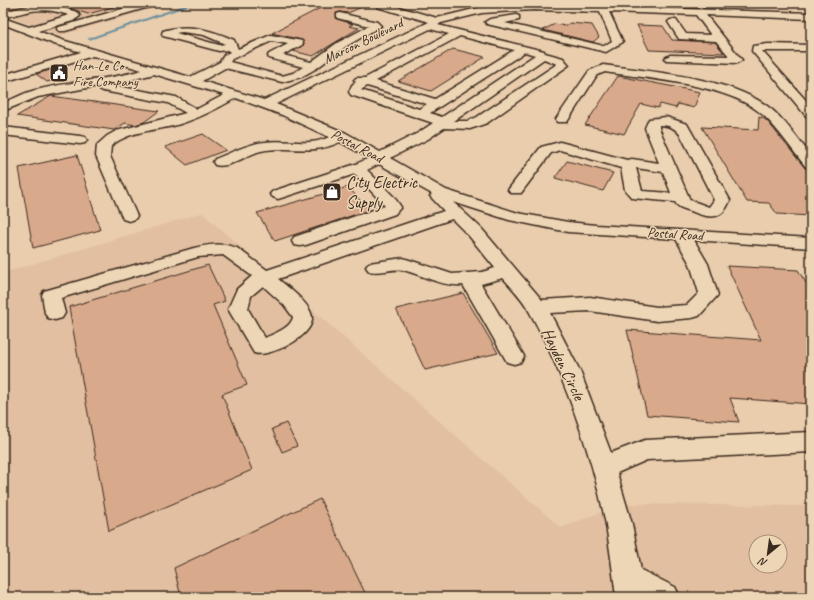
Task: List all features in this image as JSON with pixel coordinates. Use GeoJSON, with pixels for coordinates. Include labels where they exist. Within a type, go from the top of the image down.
{"type":"FeatureCollection","features":[{"type":"Feature","properties":{"kind":"street"},"geometry":{"type":"LineString","coordinates":[[3,9],[28,3]]}},
{"type":"Feature","properties":{"kind":"street"},"geometry":{"type":"LineString","coordinates":[[40,36],[153,3]]}},
{"type":"Feature","properties":{"kind":"street"},"geometry":{"type":"LineString","coordinates":[[381,3],[380,5],[458,33],[540,53],[541,55],[559,60],[563,66],[482,120],[470,125],[442,123],[355,92],[356,87],[458,33]]}},
{"type":"Feature","properties":{"kind":"street"},"geometry":{"type":"LineString","coordinates":[[3,15],[45,5],[74,14],[75,16],[70,19],[27,31]]}},
{"type":"Feature","properties":{"kind":"street","name":"Marcon Boulevard"},"geometry":{"type":"LineString","coordinates":[[266,104],[431,23],[458,14],[514,5],[555,5],[603,9],[617,6],[702,9],[731,8],[802,14]]}},
{"type":"Feature","properties":{"kind":"street"},"geometry":{"type":"LineString","coordinates":[[494,9],[506,19]]}},
{"type":"Feature","properties":{"kind":"street"},"geometry":{"type":"LineString","coordinates":[[526,18],[506,19],[490,22],[606,49],[618,42],[604,20],[603,9]]}},
{"type":"Feature","properties":{"kind":"street"},"geometry":{"type":"LineString","coordinates":[[670,58],[737,60],[713,31],[702,9]]}},
{"type":"Feature","properties":{"kind":"street"},"geometry":{"type":"LineString","coordinates":[[231,55],[230,42],[221,38],[187,29],[174,29],[167,33],[219,48],[231,55],[246,70],[282,79],[301,73],[341,45],[376,26],[374,24],[340,16]]}},
{"type":"Feature","properties":{"kind":"street","name":"Postal Road"},"geometry":{"type":"LineString","coordinates":[[3,22],[40,36],[266,104],[341,136],[441,193],[470,204],[541,223],[596,230],[811,243]]}},
{"type":"Feature","properties":{"kind":"street"},"geometry":{"type":"LineString","coordinates":[[690,23],[713,31],[683,37],[672,25],[690,23]]}},
{"type":"Feature","properties":{"kind":"street"},"geometry":{"type":"LineString","coordinates":[[192,81],[231,55],[271,38],[298,44],[246,70]]}},
{"type":"Feature","properties":{"kind":"street"},"geometry":{"type":"LineString","coordinates":[[811,48],[768,46],[756,48],[811,114]]}},
{"type":"Feature","properties":{"kind":"street"},"geometry":{"type":"LineString","coordinates":[[420,114],[523,49]]}},
{"type":"Feature","properties":{"kind":"street"},"geometry":{"type":"LineString","coordinates":[[5,81],[93,52]]}},
{"type":"Feature","properties":{"kind":"street"},"geometry":{"type":"LineString","coordinates":[[62,53],[76,57]]}},
{"type":"Feature","properties":{"kind":"street"},"geometry":{"type":"LineString","coordinates":[[231,55],[301,73]]}},
{"type":"Feature","properties":{"kind":"street"},"geometry":{"type":"LineString","coordinates":[[278,194],[361,167],[423,136],[541,55]]}},
{"type":"Feature","properties":{"kind":"street"},"geometry":{"type":"LineString","coordinates":[[273,56],[313,66]]}},
{"type":"Feature","properties":{"kind":"street"},"geometry":{"type":"LineString","coordinates":[[92,65],[114,58]]}},
{"type":"Feature","properties":{"kind":"street"},"geometry":{"type":"LineString","coordinates":[[562,119],[593,73],[604,68],[639,73],[723,90],[745,97],[767,112],[811,164]]}},
{"type":"Feature","properties":{"kind":"street"},"geometry":{"type":"LineString","coordinates":[[3,107],[35,94],[87,84],[117,81],[155,70]]}},
{"type":"Feature","properties":{"kind":"street"},"geometry":{"type":"LineString","coordinates":[[334,71],[436,103]]}},
{"type":"Feature","properties":{"kind":"street"},"geometry":{"type":"LineString","coordinates":[[99,83],[99,86],[172,100],[195,113]]}},
{"type":"Feature","properties":{"kind":"street"},"geometry":{"type":"LineString","coordinates":[[129,216],[104,156],[104,145],[109,139],[123,133],[175,122],[235,94]]}},
{"type":"Feature","properties":{"kind":"street"},"geometry":{"type":"LineString","coordinates":[[710,213],[721,206],[722,200],[688,136],[682,127],[675,123],[654,122],[652,128],[683,203],[710,213],[720,238]]}},
{"type":"Feature","properties":{"kind":"street"},"geometry":{"type":"LineString","coordinates":[[3,131],[80,140]]}},
{"type":"Feature","properties":{"kind":"street"},"geometry":{"type":"LineString","coordinates":[[220,162],[263,146],[311,147],[326,144],[341,136]]}},
{"type":"Feature","properties":{"kind":"street"},"geometry":{"type":"LineString","coordinates":[[516,190],[546,150],[552,147],[560,146],[628,165],[632,164],[669,169]]}},
{"type":"Feature","properties":{"kind":"street"},"geometry":{"type":"LineString","coordinates":[[628,165],[633,190],[637,195],[681,198]]}},
{"type":"Feature","properties":{"kind":"street"},"geometry":{"type":"LineString","coordinates":[[300,242],[390,212],[393,207],[360,171],[361,167]]}},
{"type":"Feature","properties":{"kind":"street","name":"Hayden Circle"},"geometry":{"type":"LineString","coordinates":[[425,184],[456,212],[475,232],[537,307],[569,372],[586,414],[604,467],[619,524],[630,590]]}},
{"type":"Feature","properties":{"kind":"street"},"geometry":{"type":"LineString","coordinates":[[55,313],[51,295],[209,250],[221,249],[231,252],[265,277],[456,212]]}},
{"type":"Feature","properties":{"kind":"street"},"geometry":{"type":"LineString","coordinates":[[537,307],[590,304],[657,314],[692,310],[709,295],[699,264],[682,234]]}},
{"type":"Feature","properties":{"kind":"street"},"geometry":{"type":"LineString","coordinates":[[375,267],[403,264],[429,274],[452,280],[484,278],[507,270]]}},
{"type":"Feature","properties":{"kind":"street"},"geometry":{"type":"LineString","coordinates":[[470,280],[514,356]]}},
{"type":"Feature","properties":{"kind":"street"},"geometry":{"type":"LineString","coordinates":[[604,467],[645,450],[811,442]]}},
{"type":"Feature","properties":{"kind":"street"},"geometry":{"type":"LineString","coordinates":[[630,590],[640,584],[665,597]]}},
{"type":"Feature","properties":{"kind":"shaded area"},"geometry":{"type":"Polygon","coordinates":[[[3,3],[171,3],[59,36],[3,14],[3,3]]]}},
{"type":"Feature","properties":{"kind":"shaded area"},"geometry":{"type":"Polygon","coordinates":[[[202,213],[561,528],[622,504],[811,506],[811,597],[3,597],[3,273],[202,213]]]}},
{"type":"Feature","properties":{"kind":"building"},"geometry":{"type":"Polygon","coordinates":[[[85,3],[116,3],[117,6],[88,14],[69,8],[85,3]]]}},
{"type":"Feature","properties":{"kind":"building"},"geometry":{"type":"Polygon","coordinates":[[[330,3],[371,3],[348,13],[336,13],[337,19],[353,24],[349,26],[359,28],[313,56],[293,51],[303,46],[304,42],[302,40],[272,33],[330,3]]]}},
{"type":"Feature","properties":{"kind":"building"},"geometry":{"type":"Polygon","coordinates":[[[570,23],[592,25],[599,37],[593,42],[543,30],[555,24],[565,26],[570,23]]]}},
{"type":"Feature","properties":{"kind":"building"},"geometry":{"type":"Polygon","coordinates":[[[637,25],[663,26],[672,40],[715,42],[724,53],[649,50],[637,25]]]}},
{"type":"Feature","properties":{"kind":"building"},"geometry":{"type":"Polygon","coordinates":[[[453,49],[485,57],[431,91],[398,81],[453,49]]]}},
{"type":"Feature","properties":{"kind":"building"},"geometry":{"type":"Polygon","coordinates":[[[50,70],[61,78],[47,82],[36,74],[50,70]]]}},
{"type":"Feature","properties":{"kind":"building"},"geometry":{"type":"Polygon","coordinates":[[[618,76],[700,92],[694,108],[678,104],[676,108],[660,104],[658,108],[641,104],[624,134],[585,125],[618,76]]]}},
{"type":"Feature","properties":{"kind":"building"},"geometry":{"type":"Polygon","coordinates":[[[51,96],[159,111],[144,122],[135,125],[125,123],[114,130],[17,116],[51,96]]]}},
{"type":"Feature","properties":{"kind":"building"},"geometry":{"type":"Polygon","coordinates":[[[759,117],[768,122],[805,168],[811,173],[811,216],[777,214],[769,203],[747,202],[702,127],[758,130],[759,117]]]}},
{"type":"Feature","properties":{"kind":"building"},"geometry":{"type":"Polygon","coordinates":[[[203,134],[226,150],[187,165],[165,147],[203,134]]]}},
{"type":"Feature","properties":{"kind":"building"},"geometry":{"type":"Polygon","coordinates":[[[77,155],[100,230],[33,248],[19,168],[77,155]]]}},
{"type":"Feature","properties":{"kind":"building"},"geometry":{"type":"Polygon","coordinates":[[[567,161],[613,173],[603,191],[555,178],[567,161]]]}},
{"type":"Feature","properties":{"kind":"building"},"geometry":{"type":"Polygon","coordinates":[[[348,187],[369,210],[275,241],[257,213],[348,187]]]}},
{"type":"Feature","properties":{"kind":"building"},"geometry":{"type":"Polygon","coordinates":[[[208,265],[225,301],[213,305],[247,385],[222,394],[252,470],[109,531],[69,307],[208,265]]]}},
{"type":"Feature","properties":{"kind":"building"},"geometry":{"type":"Polygon","coordinates":[[[727,266],[798,270],[811,291],[811,404],[730,398],[739,422],[647,415],[627,330],[761,340],[727,266]]]}},
{"type":"Feature","properties":{"kind":"building"},"geometry":{"type":"Polygon","coordinates":[[[463,293],[498,353],[425,370],[396,309],[463,293]]]}},
{"type":"Feature","properties":{"kind":"building"},"geometry":{"type":"Polygon","coordinates":[[[286,423],[297,446],[282,452],[272,429],[286,423]]]}},
{"type":"Feature","properties":{"kind":"building"},"geometry":{"type":"Polygon","coordinates":[[[320,499],[367,597],[181,597],[174,568],[320,499]]]}},
{"type":"Feature","properties":{"kind":"waterway"},"geometry":{"type":"LineString","coordinates":[[89,39],[194,3]]}},
{"type":"Feature","properties":{"kind":"place","name":"Han-Le Co Fire Company"},"geometry":{"type":"Point","coordinates":[59,73]}},
{"type":"Feature","properties":{"kind":"place","name":"City Electric Supply"},"geometry":{"type":"Point","coordinates":[332,192]}}]}
